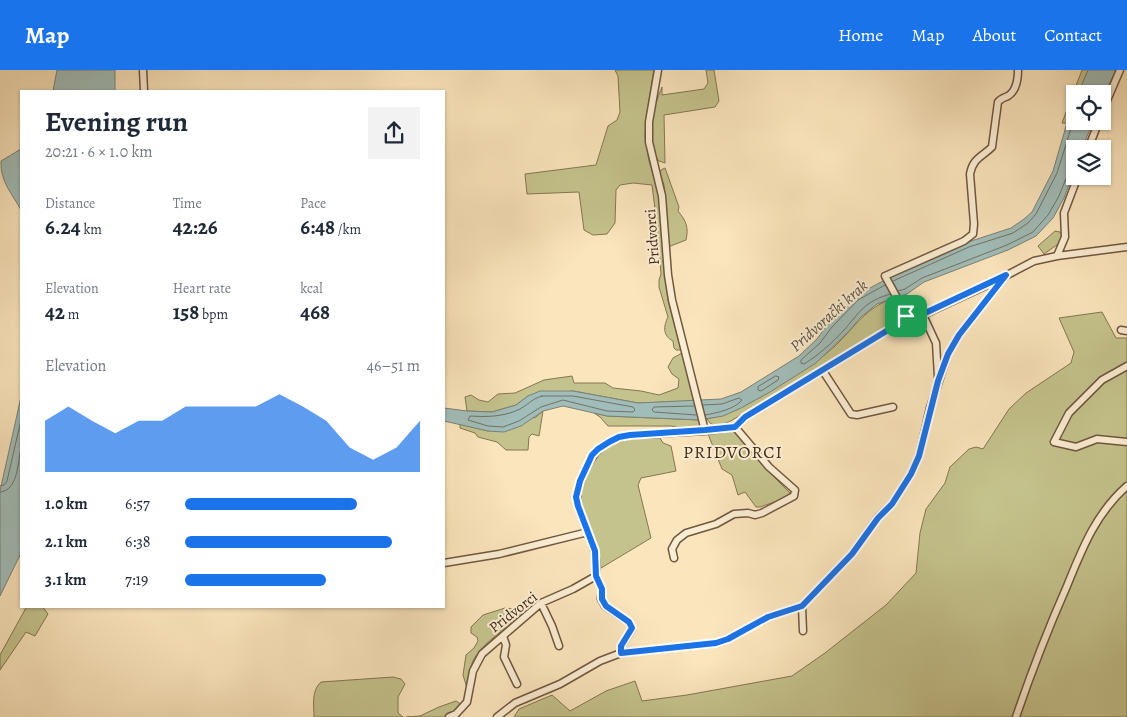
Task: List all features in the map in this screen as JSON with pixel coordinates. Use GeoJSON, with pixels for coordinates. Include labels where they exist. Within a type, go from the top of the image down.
{"type":"FeatureCollection","features":[{"type":"Feature","properties":{"kind":"street"},"geometry":{"type":"LineString","coordinates":[[143,70],[144,90]]}},
{"type":"Feature","properties":{"kind":"street","name":"Pridvorci"},"geometry":{"type":"LineString","coordinates":[[658,70],[649,122],[649,142],[662,196],[668,275],[672,300],[705,430]]}},
{"type":"Feature","properties":{"kind":"street"},"geometry":{"type":"LineString","coordinates":[[906,316],[885,276],[964,241],[973,234],[971,167],[975,161],[992,147],[998,102],[1001,98],[1007,97],[1013,92],[1018,70]]}},
{"type":"Feature","properties":{"kind":"street"},"geometry":{"type":"LineString","coordinates":[[1111,91],[1120,70]]}},
{"type":"Feature","properties":{"kind":"street"},"geometry":{"type":"LineString","coordinates":[[1057,256],[1065,237],[1064,213],[1075,185]]}},
{"type":"Feature","properties":{"kind":"street"},"geometry":{"type":"LineString","coordinates":[[621,653],[621,646],[632,628],[629,622],[606,606],[602,599],[602,589],[596,576],[595,551],[576,497],[586,467],[592,455],[598,449],[619,437],[630,435],[735,427],[745,417],[768,402],[823,371],[898,324],[906,316],[923,314],[1034,261],[1057,256],[1127,247]]}},
{"type":"Feature","properties":{"kind":"street"},"geometry":{"type":"LineString","coordinates":[[497,717],[515,703],[560,684],[621,653],[716,643],[728,639],[743,629],[768,617],[802,606],[852,554],[878,518],[892,504],[911,474],[919,456],[938,381],[948,354],[959,335],[1006,275]]}},
{"type":"Feature","properties":{"kind":"street"},"geometry":{"type":"LineString","coordinates":[[923,314],[936,343],[938,381]]}},
{"type":"Feature","properties":{"kind":"street"},"geometry":{"type":"LineString","coordinates":[[1127,366],[1102,380],[1069,413],[1054,442],[1076,447],[1097,439],[1127,442]]}},
{"type":"Feature","properties":{"kind":"street"},"geometry":{"type":"LineString","coordinates":[[823,371],[852,414],[857,415],[893,407]]}},
{"type":"Feature","properties":{"kind":"street"},"geometry":{"type":"LineString","coordinates":[[674,558],[672,549],[677,540],[686,533],[716,524],[734,514],[748,513],[755,515],[762,513],[794,496],[795,490],[769,467],[735,427]]}},
{"type":"Feature","properties":{"kind":"street"},"geometry":{"type":"LineString","coordinates":[[1016,717],[1053,617],[1088,537],[1104,509],[1127,486]]}},
{"type":"Feature","properties":{"kind":"street"},"geometry":{"type":"LineString","coordinates":[[445,563],[499,554],[588,532]]}},
{"type":"Feature","properties":{"kind":"street","name":"Pridvorci"},"geometry":{"type":"LineString","coordinates":[[449,717],[456,714],[467,702],[473,671],[482,654],[541,603],[573,589],[596,576]]}},
{"type":"Feature","properties":{"kind":"street"},"geometry":{"type":"LineString","coordinates":[[541,603],[559,646]]}},
{"type":"Feature","properties":{"kind":"street"},"geometry":{"type":"LineString","coordinates":[[802,606],[803,631]]}},
{"type":"Feature","properties":{"kind":"street"},"geometry":{"type":"LineString","coordinates":[[502,636],[506,645],[504,657],[517,684]]}},
{"type":"Feature","properties":{"kind":"shaded area"},"geometry":{"type":"Polygon","coordinates":[[[615,70],[654,70],[645,137],[649,161],[658,192],[668,300],[681,350],[674,348],[673,341],[667,337],[665,331],[668,317],[659,287],[661,274],[658,238],[655,231],[657,225],[652,185],[633,183],[620,185],[616,190],[615,223],[607,234],[593,235],[584,230],[579,192],[527,194],[525,174],[596,165],[608,126],[617,120],[620,112],[618,76],[615,70]]]}},
{"type":"Feature","properties":{"kind":"shaded area"},"geometry":{"type":"Polygon","coordinates":[[[706,70],[714,70],[719,101],[715,107],[664,115],[665,163],[659,161],[654,153],[650,135],[655,105],[662,87],[662,95],[704,89],[708,83],[706,70]]]}},
{"type":"Feature","properties":{"kind":"shaded area"},"geometry":{"type":"Polygon","coordinates":[[[1082,70],[1088,70],[1082,85],[1076,85],[1082,70]]]}},
{"type":"Feature","properties":{"kind":"shaded area"},"geometry":{"type":"Polygon","coordinates":[[[1066,112],[1066,123],[1062,123],[1066,112]]]}},
{"type":"Feature","properties":{"kind":"shaded area"},"geometry":{"type":"Polygon","coordinates":[[[665,168],[679,207],[678,211],[685,221],[687,228],[686,240],[668,247],[664,185],[660,174],[661,170],[665,168]]]}},
{"type":"Feature","properties":{"kind":"shaded area"},"geometry":{"type":"Polygon","coordinates":[[[1055,231],[1060,232],[1062,236],[1061,242],[1044,254],[1038,246],[1055,231]]]}},
{"type":"Feature","properties":{"kind":"shaded area"},"geometry":{"type":"Polygon","coordinates":[[[893,298],[902,318],[729,422],[715,426],[707,419],[729,413],[750,403],[819,360],[867,313],[893,298]]]}},
{"type":"Feature","properties":{"kind":"shaded area"},"geometry":{"type":"Polygon","coordinates":[[[1102,312],[1116,338],[1127,338],[1127,717],[514,717],[519,709],[552,695],[570,711],[606,691],[635,681],[642,701],[792,676],[825,653],[886,605],[916,573],[920,533],[926,509],[945,483],[950,467],[969,449],[976,447],[983,449],[1009,409],[1026,393],[1071,363],[1074,352],[1059,318],[1102,312]]]}},
{"type":"Feature","properties":{"kind":"shaded area"},"geometry":{"type":"Polygon","coordinates":[[[682,353],[696,401],[638,403],[573,391],[528,396],[516,405],[492,412],[467,411],[465,397],[471,395],[479,400],[488,402],[498,394],[515,393],[544,380],[572,376],[574,383],[605,383],[613,388],[659,395],[678,388],[679,379],[672,374],[668,367],[673,358],[682,353]]]}},
{"type":"Feature","properties":{"kind":"shaded area"},"geometry":{"type":"Polygon","coordinates":[[[543,411],[539,436],[532,434],[529,437],[528,450],[506,450],[497,442],[478,437],[475,433],[460,428],[460,424],[488,431],[536,417],[543,411]]]}},
{"type":"Feature","properties":{"kind":"shaded area"},"geometry":{"type":"Polygon","coordinates":[[[594,413],[607,416],[700,420],[701,424],[699,428],[679,429],[671,426],[608,426],[594,413]]]}},
{"type":"Feature","properties":{"kind":"shaded area"},"geometry":{"type":"Polygon","coordinates":[[[731,431],[739,433],[771,474],[790,493],[786,498],[756,507],[745,492],[738,495],[732,475],[722,469],[708,434],[731,431]]]}},
{"type":"Feature","properties":{"kind":"shaded area"},"geometry":{"type":"Polygon","coordinates":[[[639,438],[660,438],[663,443],[671,446],[676,471],[641,478],[638,485],[651,538],[601,568],[596,545],[581,509],[580,489],[589,465],[599,452],[605,447],[620,441],[639,438]]]}},
{"type":"Feature","properties":{"kind":"shaded area"},"geometry":{"type":"Polygon","coordinates":[[[26,608],[44,608],[48,614],[35,636],[26,632],[0,670],[0,655],[26,608]]]}},
{"type":"Feature","properties":{"kind":"shaded area"},"geometry":{"type":"Polygon","coordinates":[[[505,608],[514,609],[523,614],[482,648],[473,661],[467,688],[463,675],[466,655],[474,648],[478,641],[477,637],[471,633],[471,627],[483,615],[505,608]]]}},
{"type":"Feature","properties":{"kind":"shaded area"},"geometry":{"type":"Polygon","coordinates":[[[393,677],[401,679],[405,684],[398,697],[398,713],[403,717],[314,717],[314,694],[321,682],[393,677]]]}},
{"type":"Feature","properties":{"kind":"shaded area"},"geometry":{"type":"Polygon","coordinates":[[[456,701],[462,705],[445,717],[406,717],[420,716],[456,701]]]}},
{"type":"Feature","properties":{"kind":"water"},"geometry":{"type":"Polygon","coordinates":[[[57,70],[115,70],[115,90],[53,90],[57,70]]]}},
{"type":"Feature","properties":{"kind":"water"},"geometry":{"type":"Polygon","coordinates":[[[1088,70],[1116,70],[1109,85],[1082,85],[1088,70]]]}},
{"type":"Feature","properties":{"kind":"water"},"geometry":{"type":"Polygon","coordinates":[[[1066,126],[1066,130],[1089,130],[1086,140],[1066,140],[1066,185],[1069,185],[1053,218],[1036,236],[1008,250],[924,282],[907,294],[877,304],[861,317],[816,363],[770,392],[723,416],[700,420],[607,416],[563,406],[543,411],[521,426],[504,432],[488,431],[445,421],[445,408],[492,412],[516,405],[528,396],[540,391],[573,391],[638,403],[721,399],[741,392],[799,356],[817,339],[828,324],[855,296],[894,275],[968,242],[1011,228],[1024,219],[1032,212],[1053,171],[1066,126]]]}},
{"type":"Feature","properties":{"kind":"water"},"geometry":{"type":"Polygon","coordinates":[[[20,150],[20,208],[2,175],[1,161],[20,150]]]}},
{"type":"Feature","properties":{"kind":"water"},"geometry":{"type":"Polygon","coordinates":[[[20,401],[20,555],[0,596],[0,491],[20,401]]]}},
{"type":"Feature","properties":{"kind":"district","name":"PRIDVORCI"},"geometry":{"type":"Point","coordinates":[733,452]}},
{"type":"Feature","properties":{"kind":"route"},"geometry":{"type":"LineString","coordinates":[[1006,275],[959,335],[948,354],[930,408],[919,456],[911,474],[892,504],[878,518],[852,554],[802,606],[768,617],[743,629],[728,639],[700,646],[621,653],[621,646],[632,628],[629,622],[622,616],[606,606],[602,599],[602,589],[596,576],[595,551],[576,497],[580,481],[592,455],[598,449],[619,437],[735,427],[745,417],[768,402],[823,371],[898,324],[906,316],[923,314],[1006,275]]}},
{"type":"Feature","properties":{"kind":"water label","name":"Pridvorački krak"},"geometry":{"type":"Point","coordinates":[829,316]}}]}
